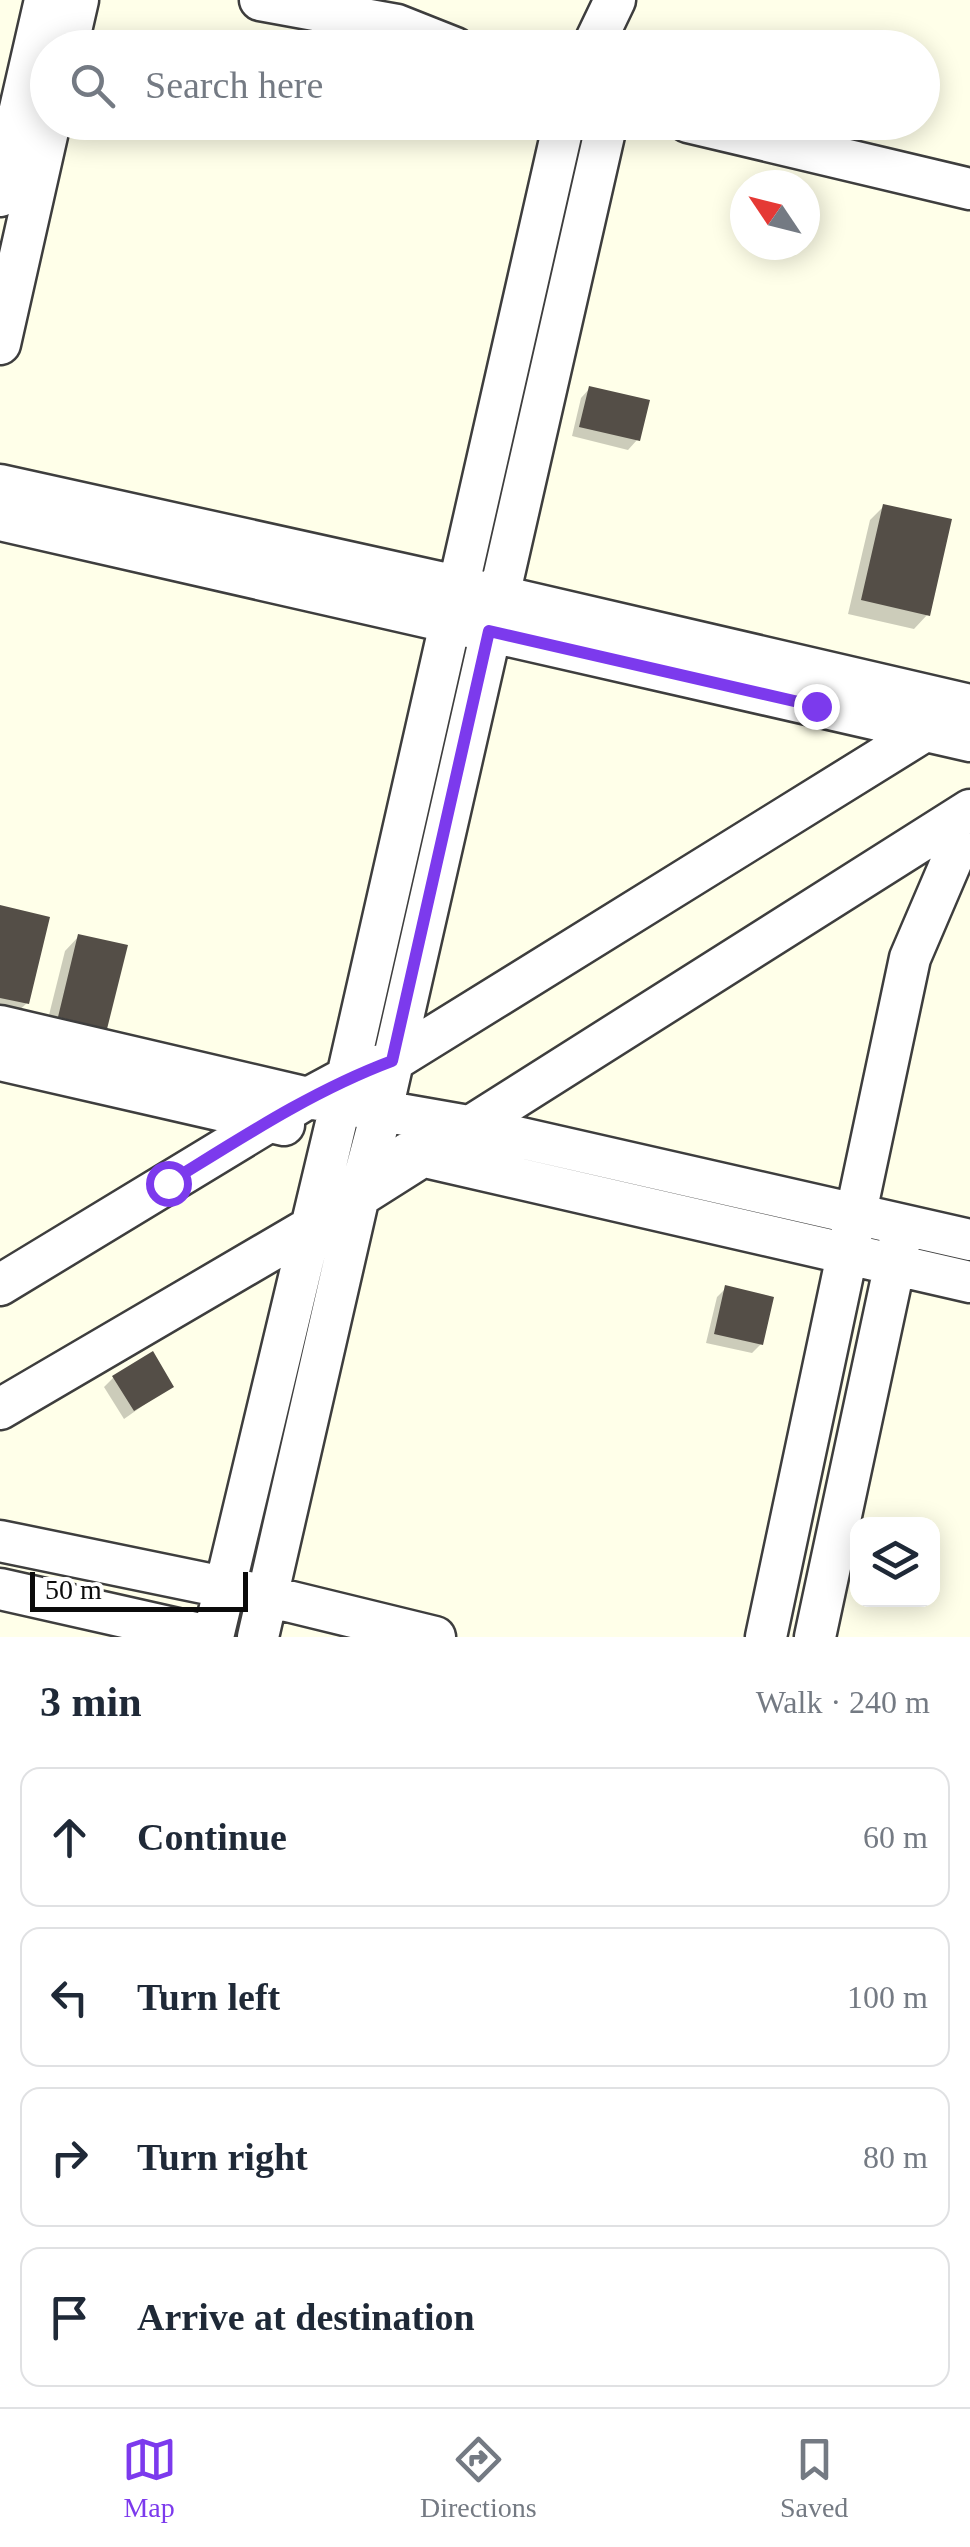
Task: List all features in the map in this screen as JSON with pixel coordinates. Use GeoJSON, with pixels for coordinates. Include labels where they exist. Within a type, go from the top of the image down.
{"type":"FeatureCollection","features":[{"type":"Feature","properties":{"kind":"street"},"geometry":{"type":"LineString","coordinates":[[38,30],[45,0]]}},
{"type":"Feature","properties":{"kind":"street"},"geometry":{"type":"LineString","coordinates":[[71,30],[78,0]]}},
{"type":"Feature","properties":{"kind":"street"},"geometry":{"type":"LineString","coordinates":[[260,0],[408,30]]}},
{"type":"Feature","properties":{"kind":"street"},"geometry":{"type":"LineString","coordinates":[[601,30],[615,0]]}},
{"type":"Feature","properties":{"kind":"street"},"geometry":{"type":"LineString","coordinates":[[615,0],[615,30]]}},
{"type":"Feature","properties":{"kind":"street"},"geometry":{"type":"LineString","coordinates":[[0,196],[30,65]]}},
{"type":"Feature","properties":{"kind":"street"},"geometry":{"type":"LineString","coordinates":[[0,344],[46,140]]}},
{"type":"Feature","properties":{"kind":"street"},"geometry":{"type":"LineString","coordinates":[[258,1637],[392,1061],[561,140]]}},
{"type":"Feature","properties":{"kind":"street"},"geometry":{"type":"LineString","coordinates":[[0,1589],[213,1637],[310,1227],[332,1103],[474,609],[601,140]]}},
{"type":"Feature","properties":{"kind":"street"},"geometry":{"type":"LineString","coordinates":[[764,140],[970,189]]}},
{"type":"Feature","properties":{"kind":"street"},"geometry":{"type":"LineString","coordinates":[[0,485],[970,741]]}},
{"type":"Feature","properties":{"kind":"street"},"geometry":{"type":"LineString","coordinates":[[0,520],[970,706]]}},
{"type":"Feature","properties":{"kind":"street"},"geometry":{"type":"LineString","coordinates":[[0,1285],[269,1121],[332,1103],[392,1061],[970,706]]}},
{"type":"Feature","properties":{"kind":"street"},"geometry":{"type":"LineString","coordinates":[[0,1409],[310,1227],[970,810]]}},
{"type":"Feature","properties":{"kind":"street"},"geometry":{"type":"LineString","coordinates":[[766,1637],[910,958],[970,818]]}},
{"type":"Feature","properties":{"kind":"street"},"geometry":{"type":"LineString","coordinates":[[0,1026],[332,1103],[421,1156],[970,1282]]}},
{"type":"Feature","properties":{"kind":"street"},"geometry":{"type":"LineString","coordinates":[[0,1060],[269,1121]]}},
{"type":"Feature","properties":{"kind":"street"},"geometry":{"type":"LineString","coordinates":[[377,1128],[468,1126],[970,1240]]}},
{"type":"Feature","properties":{"kind":"street"},"geometry":{"type":"LineString","coordinates":[[815,1637],[903,1224]]}},
{"type":"Feature","properties":{"kind":"street"},"geometry":{"type":"LineString","coordinates":[[0,1540],[267,1596],[435,1637]]}},
{"type":"Feature","properties":{"kind":"building"},"geometry":{"type":"Polygon","coordinates":[[[589,386],[650,400],[640,441],[579,427],[589,386]]]}},
{"type":"Feature","properties":{"kind":"building"},"geometry":{"type":"Polygon","coordinates":[[[883,504],[952,519],[930,616],[861,600],[883,504]]]}},
{"type":"Feature","properties":{"kind":"building"},"geometry":{"type":"Polygon","coordinates":[[[0,905],[50,917],[29,1004],[0,998],[0,905]]]}},
{"type":"Feature","properties":{"kind":"building"},"geometry":{"type":"Polygon","coordinates":[[[78,934],[128,945],[107,1029],[58,1017],[78,934]]]}},
{"type":"Feature","properties":{"kind":"building"},"geometry":{"type":"Polygon","coordinates":[[[725,1285],[774,1297],[763,1345],[714,1334],[725,1285]]]}},
{"type":"Feature","properties":{"kind":"building"},"geometry":{"type":"Polygon","coordinates":[[[153,1351],[174,1387],[134,1411],[112,1376],[153,1351]]]}},
{"type":"Feature","properties":{"kind":"route"},"geometry":{"type":"LineString","coordinates":[[168,1183],[308,1098],[392,1061],[489,631],[816,706]]}}]}
